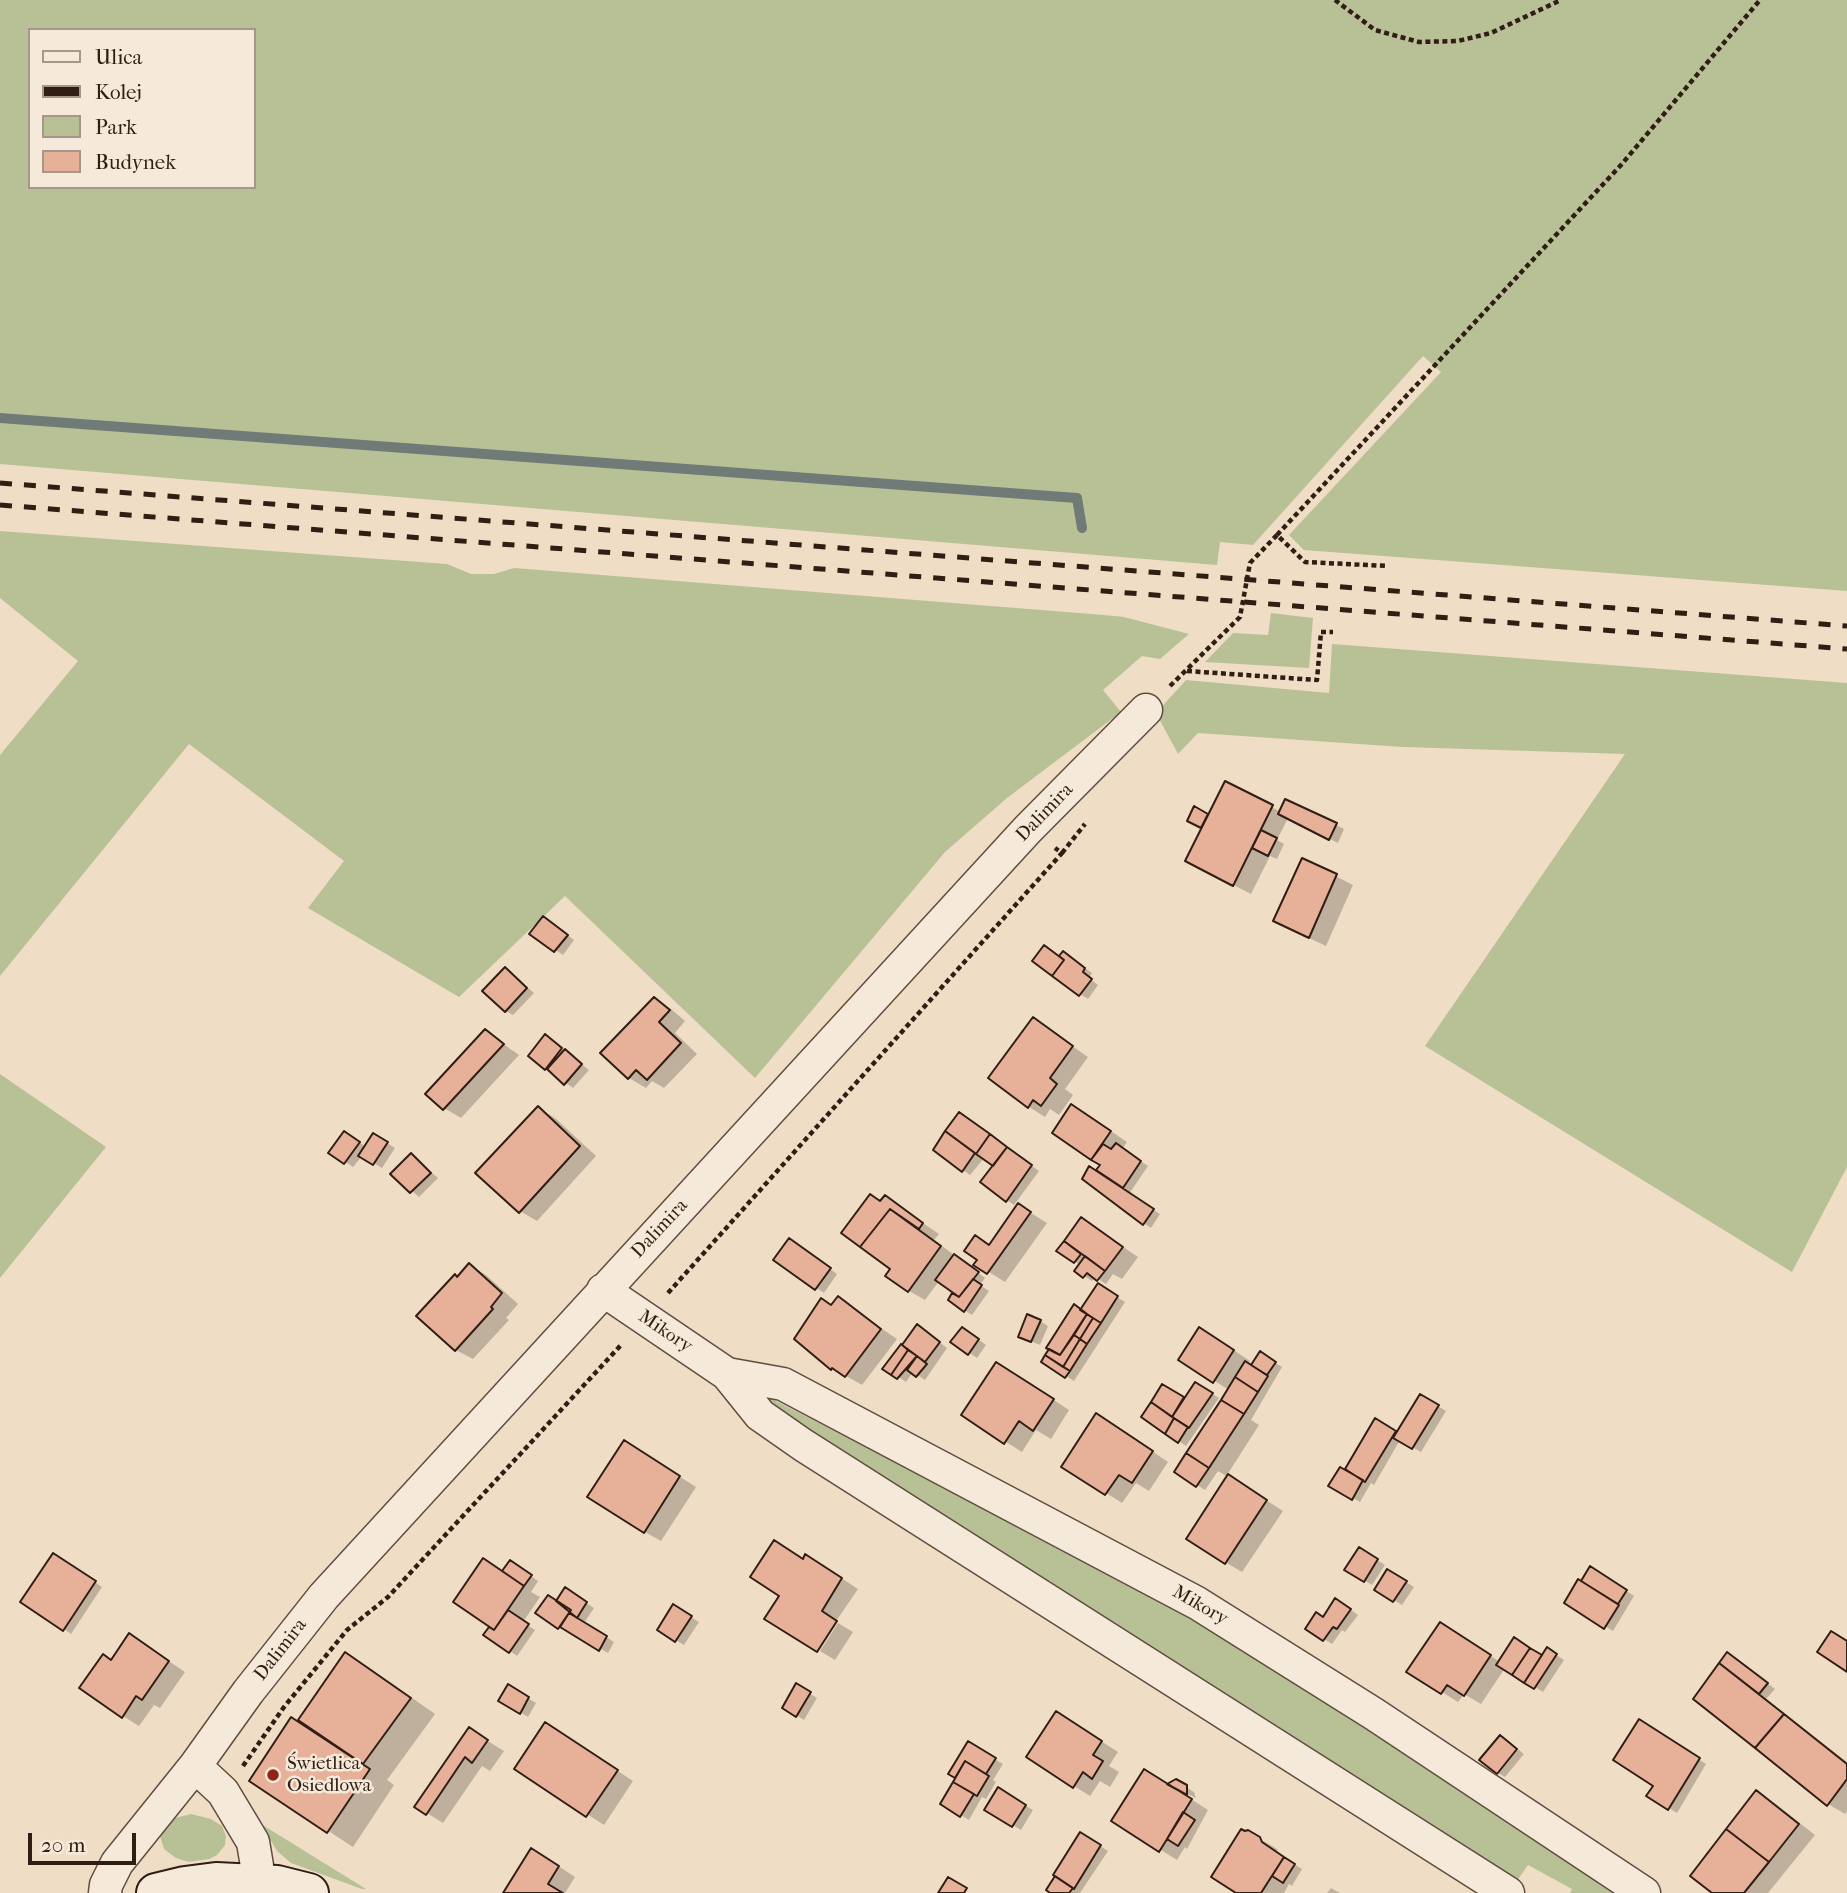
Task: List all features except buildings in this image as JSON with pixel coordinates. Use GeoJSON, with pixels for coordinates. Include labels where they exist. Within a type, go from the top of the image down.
{"type":"FeatureCollection","features":[{"type":"Feature","properties":{"kind":"main road"},"geometry":{"type":"LineString","coordinates":[[156,1893],[216,1882],[254,1882],[309,1893]]}},
{"type":"Feature","properties":{"kind":"street","name":"Dalimira"},"geometry":{"type":"LineString","coordinates":[[105,1893],[117,1863],[195,1766],[248,1692],[324,1596],[1028,829],[1146,710]]}},
{"type":"Feature","properties":{"kind":"street","name":"Mikory"},"geometry":{"type":"LineString","coordinates":[[603,1290],[727,1374],[760,1415],[803,1445],[1508,1893]]}},
{"type":"Feature","properties":{"kind":"street","name":"Mikory"},"geometry":{"type":"LineString","coordinates":[[727,1374],[783,1384],[1197,1603],[1385,1722],[1644,1893]]}},
{"type":"Feature","properties":{"kind":"street"},"geometry":{"type":"LineString","coordinates":[[195,1766],[223,1792],[253,1842],[257,1866],[254,1882]]}},
{"type":"Feature","properties":{"kind":"path"},"geometry":{"type":"LineString","coordinates":[[1335,0],[1375,30],[1419,42],[1458,41],[1491,33],[1561,0]]}},
{"type":"Feature","properties":{"kind":"path"},"geometry":{"type":"LineString","coordinates":[[1146,710],[1240,617],[1250,564],[1621,164],[1760,0]]}},
{"type":"Feature","properties":{"kind":"path"},"geometry":{"type":"LineString","coordinates":[[1277,535],[1305,562],[1388,566]]}},
{"type":"Feature","properties":{"kind":"path"},"geometry":{"type":"LineString","coordinates":[[1186,671],[1317,680],[1321,632],[1333,632]]}},
{"type":"Feature","properties":{"kind":"path"},"geometry":{"type":"LineString","coordinates":[[242,1767],[284,1707],[347,1630],[388,1597],[745,1210],[1062,853],[1028,829]]}},
{"type":"Feature","properties":{"kind":"green space"},"geometry":{"type":"Polygon","coordinates":[[[0,0],[1847,0],[1847,591],[1304,550],[1289,535],[1441,372],[1423,356],[1253,545],[1220,542],[1217,565],[0,464],[0,0]]]}},
{"type":"Feature","properties":{"kind":"green space"},"geometry":{"type":"Polygon","coordinates":[[[0,531],[447,564],[471,574],[494,574],[514,568],[1104,615],[1124,617],[1189,634],[1160,659],[1142,656],[1103,690],[1121,712],[1007,798],[945,852],[755,1078],[565,896],[459,997],[308,908],[344,861],[189,744],[0,976],[0,755],[78,661],[0,598],[0,531]]]}},
{"type":"Feature","properties":{"kind":"green space"},"geometry":{"type":"Polygon","coordinates":[[[1271,613],[1313,618],[1309,668],[1205,662],[1233,633],[1268,635],[1271,613]]]}},
{"type":"Feature","properties":{"kind":"green space"},"geometry":{"type":"Polygon","coordinates":[[[1332,644],[1847,683],[1847,1167],[1792,1272],[1425,1046],[1625,754],[1403,747],[1198,733],[1178,754],[1156,713],[1186,680],[1329,693],[1332,644]]]}},
{"type":"Feature","properties":{"kind":"green space"},"geometry":{"type":"Polygon","coordinates":[[[0,1074],[106,1147],[0,1278],[0,1074]]]}},
{"type":"Feature","properties":{"kind":"green space"},"geometry":{"type":"Polygon","coordinates":[[[768,1397],[1191,1613],[1614,1893],[1570,1893],[1572,1889],[1528,1865],[1514,1885],[778,1415],[768,1397]]]}},
{"type":"Feature","properties":{"kind":"green space"},"geometry":{"type":"Polygon","coordinates":[[[191,1814],[211,1819],[222,1826],[226,1836],[225,1845],[217,1855],[189,1862],[176,1858],[164,1849],[160,1836],[165,1825],[175,1818],[191,1814]]]}},
{"type":"Feature","properties":{"kind":"green space"},"geometry":{"type":"Polygon","coordinates":[[[261,1824],[366,1889],[291,1863],[277,1851],[261,1824]]]}},
{"type":"Feature","properties":{"kind":"waterway"},"geometry":{"type":"LineString","coordinates":[[0,418],[1077,498],[1082,528]]}},
{"type":"Feature","properties":{"kind":"railway"},"geometry":{"type":"LineString","coordinates":[[0,483],[1847,626]]}},
{"type":"Feature","properties":{"kind":"railway"},"geometry":{"type":"LineString","coordinates":[[0,505],[1847,649]]}},
{"type":"Feature","properties":{"kind":"place","name":"Świetlica Osiedlowa"},"geometry":{"type":"Point","coordinates":[273,1775]}}]}
